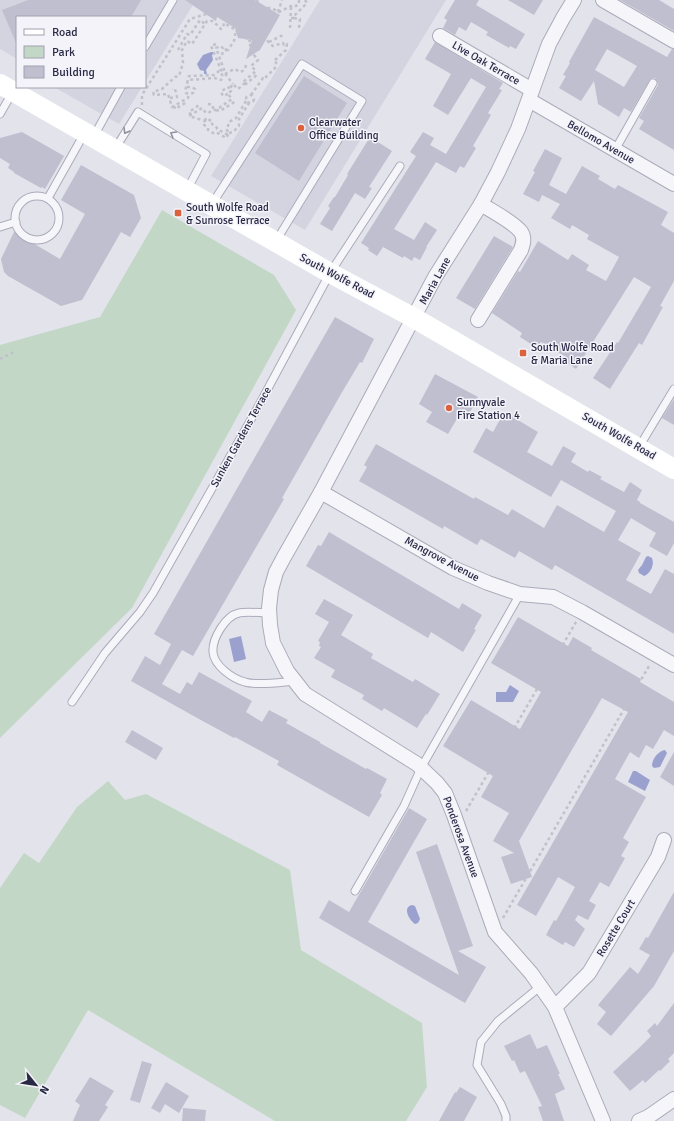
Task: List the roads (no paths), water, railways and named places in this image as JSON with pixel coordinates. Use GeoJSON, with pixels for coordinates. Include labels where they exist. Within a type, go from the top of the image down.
{"type":"FeatureCollection","features":[{"type":"Feature","properties":{"kind":"main road","name":"South Wolfe Road"},"geometry":{"type":"LineString","coordinates":[[7,88],[330,273],[360,287],[674,468]]}},
{"type":"Feature","properties":{"kind":"street","name":"Maria Lane"},"geometry":{"type":"LineString","coordinates":[[284,556],[321,492],[436,277],[481,204],[507,154],[549,44],[562,18],[574,0]]}},
{"type":"Feature","properties":{"kind":"street"},"geometry":{"type":"LineString","coordinates":[[603,0],[674,41]]}},
{"type":"Feature","properties":{"kind":"street","name":"Live Oak Terrace"},"geometry":{"type":"LineString","coordinates":[[440,36],[530,95]]}},
{"type":"Feature","properties":{"kind":"street","name":"Bellomo Avenue"},"geometry":{"type":"LineString","coordinates":[[530,95],[615,150],[674,184]]}},
{"type":"Feature","properties":{"kind":"street"},"geometry":{"type":"LineString","coordinates":[[478,320],[521,250],[523,239],[521,232],[515,226],[481,204]]}},
{"type":"Feature","properties":{"kind":"street","name":"Mangrove Avenue"},"geometry":{"type":"LineString","coordinates":[[321,492],[453,568],[488,583],[520,594],[553,597],[674,665]]}},
{"type":"Feature","properties":{"kind":"street","name":"Ponderosa Avenue"},"geometry":{"type":"LineString","coordinates":[[284,556],[276,572],[272,590],[270,625],[273,643],[287,671],[305,694],[421,768],[445,793],[495,932],[541,986],[555,1007],[603,1121]]}},
{"type":"Feature","properties":{"kind":"street","name":"Rosette Court"},"geometry":{"type":"LineString","coordinates":[[555,1007],[589,973],[658,857],[664,840]]}},
{"type":"Feature","properties":{"kind":"street"},"geometry":{"type":"LineString","coordinates":[[640,1121],[674,1099]]}},
{"type":"Feature","properties":{"kind":"lane"},"geometry":{"type":"LineString","coordinates":[[146,45],[173,0]]}},
{"type":"Feature","properties":{"kind":"lane"},"geometry":{"type":"LineString","coordinates":[[212,205],[302,64],[362,101],[276,242]]}},
{"type":"Feature","properties":{"kind":"lane"},"geometry":{"type":"LineString","coordinates":[[615,150],[653,83]]}},
{"type":"Feature","properties":{"kind":"lane"},"geometry":{"type":"LineString","coordinates":[[0,114],[7,88]]}},
{"type":"Feature","properties":{"kind":"lane"},"geometry":{"type":"LineString","coordinates":[[48,198],[120,88]]}},
{"type":"Feature","properties":{"kind":"lane"},"geometry":{"type":"LineString","coordinates":[[114,149],[138,112],[206,154],[187,190]]}},
{"type":"Feature","properties":{"kind":"lane","name":"Sunken Gardens Terrace"},"geometry":{"type":"LineString","coordinates":[[72,702],[105,653],[140,612],[153,593],[258,407],[330,273],[400,166]]}},
{"type":"Feature","properties":{"kind":"lane"},"geometry":{"type":"LineString","coordinates":[[36,196],[48,198],[55,205],[58,212],[59,220],[56,229],[45,238],[30,238],[23,235],[16,222],[15,215],[17,209],[22,202],[28,198],[36,196]]}},
{"type":"Feature","properties":{"kind":"lane"},"geometry":{"type":"LineString","coordinates":[[0,227],[16,222]]}},
{"type":"Feature","properties":{"kind":"lane"},"geometry":{"type":"LineString","coordinates":[[639,448],[674,389]]}},
{"type":"Feature","properties":{"kind":"lane"},"geometry":{"type":"LineString","coordinates":[[355,891],[404,806],[421,768],[520,594]]}},
{"type":"Feature","properties":{"kind":"lane"},"geometry":{"type":"LineString","coordinates":[[270,614],[238,613],[224,623],[218,633],[213,652],[219,665],[233,676],[246,683],[295,681]]}},
{"type":"Feature","properties":{"kind":"lane"},"geometry":{"type":"LineString","coordinates":[[506,1121],[506,1116],[501,1104],[478,1065],[481,1042],[498,1021],[541,986]]}},
{"type":"Feature","properties":{"kind":"water"},"geometry":{"type":"Polygon","coordinates":[[[211,52],[214,53],[212,55],[213,60],[206,70],[207,74],[204,74],[204,71],[200,70],[197,64],[203,55],[211,52]]]}},
{"type":"Feature","properties":{"kind":"water"},"geometry":{"type":"Polygon","coordinates":[[[648,556],[652,558],[652,566],[648,573],[644,576],[639,573],[638,570],[648,556]]]}},
{"type":"Feature","properties":{"kind":"water"},"geometry":{"type":"Polygon","coordinates":[[[241,636],[246,659],[234,662],[229,639],[241,636]]]}},
{"type":"Feature","properties":{"kind":"water"},"geometry":{"type":"Polygon","coordinates":[[[510,685],[519,691],[513,702],[496,702],[496,692],[506,692],[510,685]]]}},
{"type":"Feature","properties":{"kind":"water"},"geometry":{"type":"Polygon","coordinates":[[[665,750],[667,753],[660,767],[654,768],[652,763],[654,758],[660,752],[665,750]]]}},
{"type":"Feature","properties":{"kind":"water"},"geometry":{"type":"Polygon","coordinates":[[[633,771],[636,771],[650,780],[645,791],[628,782],[633,771]]]}},
{"type":"Feature","properties":{"kind":"water"},"geometry":{"type":"Polygon","coordinates":[[[412,905],[415,906],[420,919],[418,923],[415,924],[409,917],[407,911],[407,908],[412,905]]]}},
{"type":"Feature","properties":{"kind":"place","name":"Clearwater Office Building"},"geometry":{"type":"Point","coordinates":[301,128]}},
{"type":"Feature","properties":{"kind":"place","name":"South Wolfe Road & Sunrose Terrace"},"geometry":{"type":"Point","coordinates":[178,213]}},
{"type":"Feature","properties":{"kind":"place","name":"South Wolfe Road & Maria Lane"},"geometry":{"type":"Point","coordinates":[523,353]}},
{"type":"Feature","properties":{"kind":"place","name":"Sunnyvale Fire Station 4"},"geometry":{"type":"Point","coordinates":[449,408]}}]}
